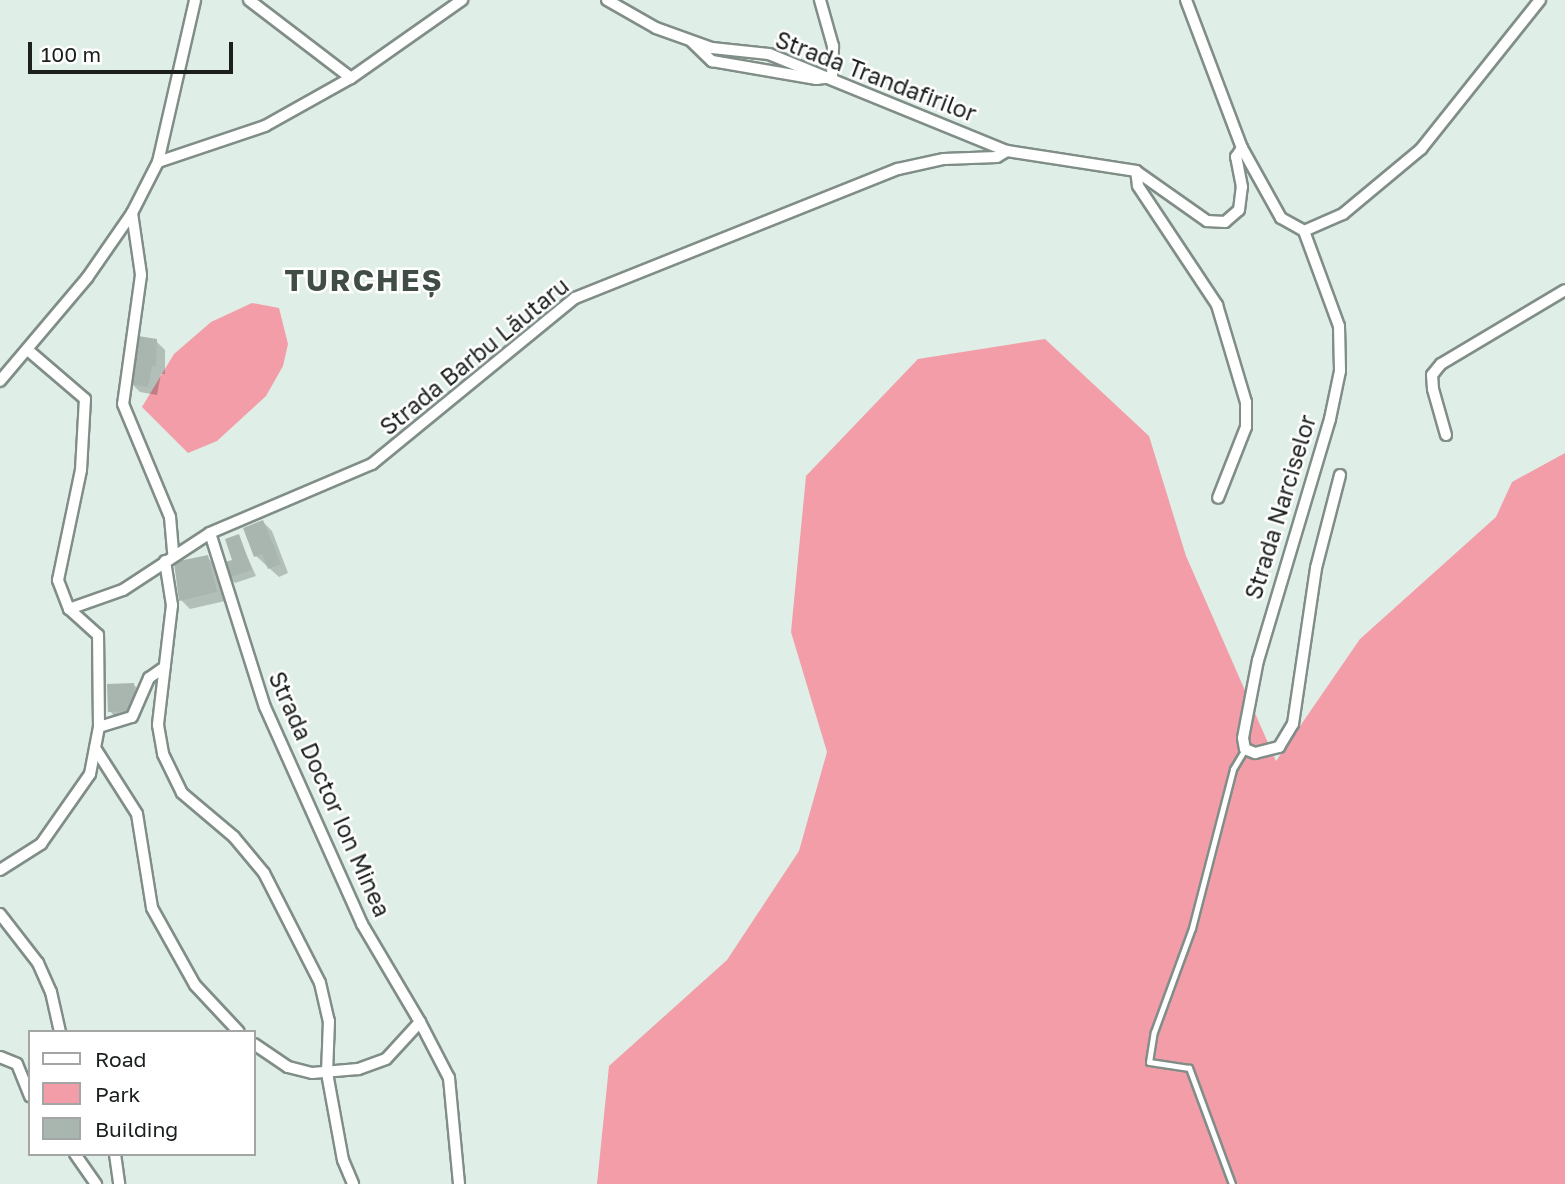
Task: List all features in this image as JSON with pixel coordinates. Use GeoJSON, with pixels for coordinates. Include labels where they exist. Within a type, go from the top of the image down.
{"type":"FeatureCollection","features":[{"type":"Feature","properties":{"kind":"street"},"geometry":{"type":"LineString","coordinates":[[0,381],[29,351],[132,212],[158,162],[195,0]]}},
{"type":"Feature","properties":{"kind":"street"},"geometry":{"type":"LineString","coordinates":[[158,162],[265,126],[351,78],[462,0]]}},
{"type":"Feature","properties":{"kind":"street","name":"Strada Trandafirilor"},"geometry":{"type":"LineString","coordinates":[[607,0],[656,28],[692,42],[769,54],[832,76],[1007,151],[1136,171],[1207,221],[1225,222],[1242,201],[1236,157],[1242,148]]}},
{"type":"Feature","properties":{"kind":"street"},"geometry":{"type":"LineString","coordinates":[[692,42],[712,61],[816,79],[832,76],[833,46],[820,0]]}},
{"type":"Feature","properties":{"kind":"street"},"geometry":{"type":"LineString","coordinates":[[1186,0],[1242,148],[1281,218],[1304,231],[1343,214],[1421,149],[1540,0]]}},
{"type":"Feature","properties":{"kind":"street"},"geometry":{"type":"LineString","coordinates":[[254,1],[351,78]]}},
{"type":"Feature","properties":{"kind":"street","name":"Strada Barbu Lăutaru"},"geometry":{"type":"LineString","coordinates":[[69,609],[123,590],[169,557],[210,533],[372,464],[575,298],[898,169],[944,159],[997,157],[1007,151]]}},
{"type":"Feature","properties":{"kind":"street"},"geometry":{"type":"LineString","coordinates":[[1136,171],[1138,186],[1217,305],[1246,402],[1246,427],[1218,498]]}},
{"type":"Feature","properties":{"kind":"street"},"geometry":{"type":"LineString","coordinates":[[132,212],[141,275],[123,404],[167,507],[172,605],[158,725],[163,754],[182,793],[234,837],[264,873],[320,983],[329,1021],[327,1073],[343,1160],[353,1184]]}},
{"type":"Feature","properties":{"kind":"street","name":"Strada Narciselor"},"geometry":{"type":"LineString","coordinates":[[1304,231],[1334,305],[1340,371],[1330,419],[1269,614],[1243,738],[1245,749],[1255,753],[1279,747],[1293,724],[1316,568],[1340,475]]}},
{"type":"Feature","properties":{"kind":"street"},"geometry":{"type":"LineString","coordinates":[[1446,435],[1433,389],[1432,375],[1441,364],[1565,290]]}},
{"type":"Feature","properties":{"kind":"street"},"geometry":{"type":"LineString","coordinates":[[0,870],[41,844],[90,774],[99,727],[99,635],[69,609],[58,580],[79,480],[85,399],[29,351]]}},
{"type":"Feature","properties":{"kind":"street","name":"Strada Doctor Ion Minea"},"geometry":{"type":"LineString","coordinates":[[210,533],[265,707],[362,924],[420,1022],[449,1078],[459,1184]]}},
{"type":"Feature","properties":{"kind":"street"},"geometry":{"type":"LineString","coordinates":[[99,727],[132,717],[149,678],[165,667]]}},
{"type":"Feature","properties":{"kind":"street"},"geometry":{"type":"LineString","coordinates":[[95,748],[137,814],[152,908],[195,985],[237,1030]]}},
{"type":"Feature","properties":{"kind":"street"},"geometry":{"type":"LineString","coordinates":[[0,914],[38,963],[51,992],[60,1030]]}},
{"type":"Feature","properties":{"kind":"street"},"geometry":{"type":"LineString","coordinates":[[256,1045],[288,1067],[327,1073],[386,1059],[420,1022]]}},
{"type":"Feature","properties":{"kind":"street"},"geometry":{"type":"LineString","coordinates":[[0,1057],[17,1064],[28,1091]]}},
{"type":"Feature","properties":{"kind":"street"},"geometry":{"type":"LineString","coordinates":[[17,1064],[28,1059]]}},
{"type":"Feature","properties":{"kind":"street"},"geometry":{"type":"LineString","coordinates":[[76,1156],[96,1184]]}},
{"type":"Feature","properties":{"kind":"street"},"geometry":{"type":"LineString","coordinates":[[115,1156],[119,1184]]}},
{"type":"Feature","properties":{"kind":"lane"},"geometry":{"type":"LineString","coordinates":[[1232,1184],[1189,1068],[1149,1062],[1154,1032],[1192,928],[1233,769],[1245,749]]}},
{"type":"Feature","properties":{"kind":"green space"},"geometry":{"type":"Polygon","coordinates":[[[252,303],[279,308],[288,344],[283,366],[266,396],[217,441],[188,453],[142,407],[174,354],[211,322],[252,303]]]}},
{"type":"Feature","properties":{"kind":"green space"},"geometry":{"type":"Polygon","coordinates":[[[1045,339],[1149,436],[1186,556],[1276,761],[1360,639],[1496,517],[1512,482],[1565,453],[1565,1184],[597,1184],[609,1066],[727,960],[799,851],[827,752],[791,632],[806,476],[918,359],[1045,339]]]}},
{"type":"Feature","properties":{"kind":"building"},"geometry":{"type":"Polygon","coordinates":[[[138,336],[157,339],[156,366],[152,366],[148,387],[130,384],[138,336]]]}},
{"type":"Feature","properties":{"kind":"building"},"geometry":{"type":"Polygon","coordinates":[[[263,520],[281,564],[268,569],[262,554],[254,557],[243,528],[263,520]]]}},
{"type":"Feature","properties":{"kind":"building"},"geometry":{"type":"Polygon","coordinates":[[[239,534],[252,570],[228,578],[222,563],[232,560],[225,539],[239,534]]]}},
{"type":"Feature","properties":{"kind":"building"},"geometry":{"type":"Polygon","coordinates":[[[208,555],[217,592],[179,601],[174,562],[208,555]]]}},
{"type":"Feature","properties":{"kind":"building"},"geometry":{"type":"Polygon","coordinates":[[[134,683],[135,711],[108,712],[107,684],[134,683]]]}},
{"type":"Feature","properties":{"kind":"district","name":"TURCHEȘ"},"geometry":{"type":"Point","coordinates":[364,280]}}]}
